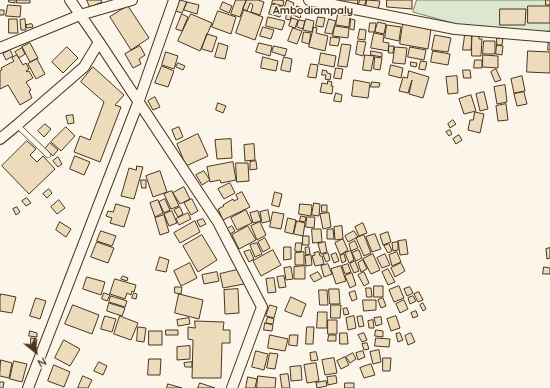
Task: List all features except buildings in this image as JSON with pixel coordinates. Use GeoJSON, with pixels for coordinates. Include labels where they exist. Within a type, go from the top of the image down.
{"type":"FeatureCollection","features":[{"type":"Feature","properties":{"kind":"street"},"geometry":{"type":"LineString","coordinates":[[70,0],[218,222],[262,307],[232,388]]}},
{"type":"Feature","properties":{"kind":"street"},"geometry":{"type":"LineString","coordinates":[[0,48],[80,15],[132,0]]}},
{"type":"Feature","properties":{"kind":"street"},"geometry":{"type":"LineString","coordinates":[[28,388],[138,103],[174,0]]}},
{"type":"Feature","properties":{"kind":"street"},"geometry":{"type":"LineString","coordinates":[[309,0],[455,29],[550,37]]}},
{"type":"Feature","properties":{"kind":"street"},"geometry":{"type":"LineString","coordinates":[[0,139],[84,67],[99,42]]}},
{"type":"Feature","properties":{"kind":"lane"},"geometry":{"type":"LineString","coordinates":[[17,125],[48,155]]}},
{"type":"Feature","properties":{"kind":"green space"},"geometry":{"type":"Polygon","coordinates":[[[417,0],[550,0],[550,31],[534,32],[463,26],[413,12],[417,0]]]}},
{"type":"Feature","properties":{"kind":"district","name":"Ambodiampaly"},"geometry":{"type":"Point","coordinates":[313,11]}}]}
